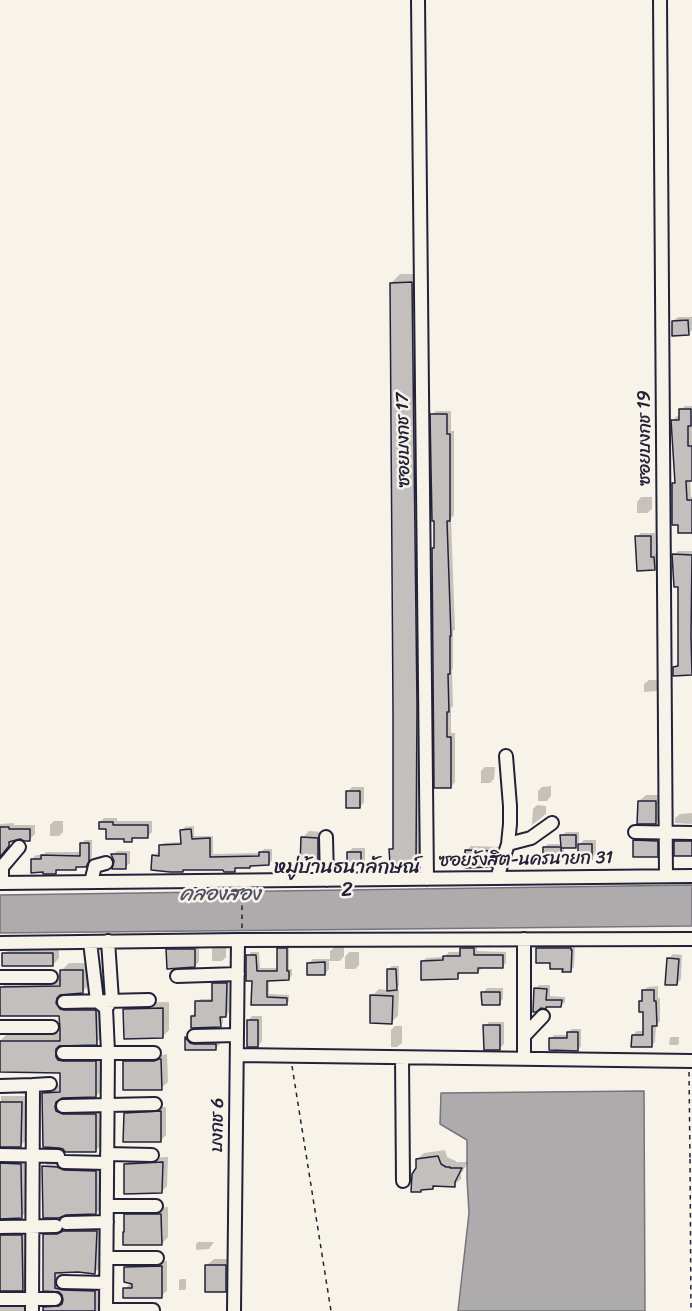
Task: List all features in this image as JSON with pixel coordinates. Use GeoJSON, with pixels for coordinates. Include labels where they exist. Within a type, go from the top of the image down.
{"type":"FeatureCollection","features":[{"type":"Feature","properties":{"kind":"street","name":"ซอยบงกช 17"},"geometry":{"type":"LineString","coordinates":[[418,0],[427,879]]}},
{"type":"Feature","properties":{"kind":"street","name":"ซอยบงกช 19"},"geometry":{"type":"LineString","coordinates":[[660,0],[666,876]]}},
{"type":"Feature","properties":{"kind":"street"},"geometry":{"type":"LineString","coordinates":[[497,878],[508,844],[510,806],[506,756]]}},
{"type":"Feature","properties":{"kind":"street"},"geometry":{"type":"LineString","coordinates":[[508,844],[531,838],[552,823]]}},
{"type":"Feature","properties":{"kind":"street"},"geometry":{"type":"LineString","coordinates":[[635,832],[692,833]]}},
{"type":"Feature","properties":{"kind":"street"},"geometry":{"type":"LineString","coordinates":[[326,837],[327,880]]}},
{"type":"Feature","properties":{"kind":"street"},"geometry":{"type":"LineString","coordinates":[[1,883],[2,865],[14,855],[19,847]]}},
{"type":"Feature","properties":{"kind":"street"},"geometry":{"type":"LineString","coordinates":[[91,882],[95,866],[106,863]]}},
{"type":"Feature","properties":{"kind":"street","name":"ซอยรังสิต-นครนายก 31"},"geometry":{"type":"LineString","coordinates":[[1,883],[692,876]]}},
{"type":"Feature","properties":{"kind":"street"},"geometry":{"type":"LineString","coordinates":[[0,943],[240,937],[692,939]]}},
{"type":"Feature","properties":{"kind":"street","name":"บงกช 6"},"geometry":{"type":"LineString","coordinates":[[234,1311],[240,937]]}},
{"type":"Feature","properties":{"kind":"street"},"geometry":{"type":"LineString","coordinates":[[524,939],[524,1059]]}},
{"type":"Feature","properties":{"kind":"street"},"geometry":{"type":"LineString","coordinates":[[108,941],[105,1003],[108,1052],[106,1311],[153,1310]]}},
{"type":"Feature","properties":{"kind":"street"},"geometry":{"type":"LineString","coordinates":[[90,942],[105,1003]]}},
{"type":"Feature","properties":{"kind":"street"},"geometry":{"type":"LineString","coordinates":[[177,976],[238,974]]}},
{"type":"Feature","properties":{"kind":"street"},"geometry":{"type":"LineString","coordinates":[[0,977],[51,976]]}},
{"type":"Feature","properties":{"kind":"street"},"geometry":{"type":"LineString","coordinates":[[64,1002],[105,1003],[148,1000]]}},
{"type":"Feature","properties":{"kind":"street"},"geometry":{"type":"LineString","coordinates":[[524,1036],[543,1016]]}},
{"type":"Feature","properties":{"kind":"street"},"geometry":{"type":"LineString","coordinates":[[0,1027],[52,1027]]}},
{"type":"Feature","properties":{"kind":"street"},"geometry":{"type":"LineString","coordinates":[[194,1036],[237,1035]]}},
{"type":"Feature","properties":{"kind":"street"},"geometry":{"type":"LineString","coordinates":[[63,1053],[154,1053]]}},
{"type":"Feature","properties":{"kind":"street"},"geometry":{"type":"LineString","coordinates":[[237,1055],[691,1061]]}},
{"type":"Feature","properties":{"kind":"street"},"geometry":{"type":"LineString","coordinates":[[402,1058],[403,1181]]}},
{"type":"Feature","properties":{"kind":"street"},"geometry":{"type":"LineString","coordinates":[[0,1086],[50,1084]]}},
{"type":"Feature","properties":{"kind":"street"},"geometry":{"type":"LineString","coordinates":[[32,1305],[33,1085]]}},
{"type":"Feature","properties":{"kind":"street"},"geometry":{"type":"LineString","coordinates":[[63,1106],[155,1104]]}},
{"type":"Feature","properties":{"kind":"street"},"geometry":{"type":"LineString","coordinates":[[0,1155],[33,1155],[61,1159],[107,1159],[152,1155]]}},
{"type":"Feature","properties":{"kind":"street"},"geometry":{"type":"LineString","coordinates":[[107,1206],[156,1206]]}},
{"type":"Feature","properties":{"kind":"street"},"geometry":{"type":"LineString","coordinates":[[0,1227],[107,1222]]}},
{"type":"Feature","properties":{"kind":"street"},"geometry":{"type":"LineString","coordinates":[[106,1258],[157,1258]]}},
{"type":"Feature","properties":{"kind":"street"},"geometry":{"type":"LineString","coordinates":[[63,1282],[106,1284]]}},
{"type":"Feature","properties":{"kind":"street"},"geometry":{"type":"LineString","coordinates":[[0,1299],[32,1305],[55,1299]]}},
{"type":"Feature","properties":{"kind":"path"},"geometry":{"type":"LineString","coordinates":[[240,937],[242,889]]}},
{"type":"Feature","properties":{"kind":"path"},"geometry":{"type":"LineString","coordinates":[[291,1056],[331,1311]]}},
{"type":"Feature","properties":{"kind":"path"},"geometry":{"type":"LineString","coordinates":[[691,1061],[691,1311]]}},
{"type":"Feature","properties":{"kind":"water","name":"คลองสอง"},"geometry":{"type":"Polygon","coordinates":[[[692,885],[692,926],[0,933],[0,895],[692,885]]]}},
{"type":"Feature","properties":{"kind":"water"},"geometry":{"type":"Polygon","coordinates":[[[644,1091],[645,1311],[458,1311],[469,1213],[467,1140],[440,1124],[441,1093],[644,1091]]]}},
{"type":"Feature","properties":{"kind":"building"},"geometry":{"type":"Polygon","coordinates":[[[412,282],[417,705],[416,864],[390,864],[389,849],[393,849],[393,709],[390,283],[412,282]]]}},
{"type":"Feature","properties":{"kind":"building"},"geometry":{"type":"Polygon","coordinates":[[[688,320],[689,335],[672,336],[672,321],[688,320]]]}},
{"type":"Feature","properties":{"kind":"building"},"geometry":{"type":"Polygon","coordinates":[[[679,409],[691,409],[688,446],[692,446],[692,481],[686,481],[687,500],[692,500],[692,533],[678,533],[678,525],[672,525],[672,483],[675,483],[671,420],[679,420],[679,409]]]}},
{"type":"Feature","properties":{"kind":"building"},"geometry":{"type":"Polygon","coordinates":[[[430,414],[447,414],[447,434],[450,434],[450,521],[447,521],[451,636],[447,737],[451,737],[451,788],[434,788],[432,548],[434,548],[434,521],[432,521],[430,414]]]}},
{"type":"Feature","properties":{"kind":"building"},"geometry":{"type":"Polygon","coordinates":[[[635,536],[651,536],[651,557],[654,557],[655,570],[637,571],[635,536]]]}},
{"type":"Feature","properties":{"kind":"building"},"geometry":{"type":"Polygon","coordinates":[[[672,554],[692,555],[692,675],[673,676],[673,667],[678,666],[678,587],[674,587],[672,554]]]}},
{"type":"Feature","properties":{"kind":"building"},"geometry":{"type":"Polygon","coordinates":[[[346,791],[360,791],[360,808],[346,808],[346,791]]]}},
{"type":"Feature","properties":{"kind":"building"},"geometry":{"type":"Polygon","coordinates":[[[638,801],[656,801],[656,824],[637,824],[638,801]]]}},
{"type":"Feature","properties":{"kind":"building"},"geometry":{"type":"Polygon","coordinates":[[[99,822],[113,822],[113,825],[148,825],[148,838],[132,838],[132,842],[124,842],[124,839],[106,839],[106,829],[99,829],[99,822]]]}},
{"type":"Feature","properties":{"kind":"building"},"geometry":{"type":"Polygon","coordinates":[[[0,827],[30,829],[30,841],[20,839],[9,842],[9,846],[0,857],[0,827]]]}},
{"type":"Feature","properties":{"kind":"building"},"geometry":{"type":"Polygon","coordinates":[[[191,829],[192,839],[210,838],[210,857],[259,856],[259,852],[269,852],[269,865],[235,868],[235,872],[151,870],[152,855],[159,856],[159,845],[181,844],[180,830],[191,829]]]}},
{"type":"Feature","properties":{"kind":"building"},"geometry":{"type":"Polygon","coordinates":[[[560,835],[576,835],[576,848],[561,848],[561,861],[543,861],[543,847],[561,847],[560,835]]]}},
{"type":"Feature","properties":{"kind":"building"},"geometry":{"type":"Polygon","coordinates":[[[301,837],[318,838],[318,866],[300,865],[301,837]]]}},
{"type":"Feature","properties":{"kind":"building"},"geometry":{"type":"Polygon","coordinates":[[[633,840],[658,841],[658,857],[633,857],[633,840]]]}},
{"type":"Feature","properties":{"kind":"building"},"geometry":{"type":"Polygon","coordinates":[[[674,841],[692,841],[692,856],[674,856],[674,841]]]}},
{"type":"Feature","properties":{"kind":"building"},"geometry":{"type":"Polygon","coordinates":[[[80,843],[89,843],[89,861],[86,867],[76,867],[76,870],[56,870],[56,874],[31,873],[31,859],[41,859],[41,855],[80,856],[80,843]]]}},
{"type":"Feature","properties":{"kind":"building"},"geometry":{"type":"Polygon","coordinates":[[[578,844],[592,844],[592,859],[578,859],[578,844]]]}},
{"type":"Feature","properties":{"kind":"building"},"geometry":{"type":"Polygon","coordinates":[[[465,850],[497,851],[492,867],[465,868],[465,850]]]}},
{"type":"Feature","properties":{"kind":"building"},"geometry":{"type":"Polygon","coordinates":[[[347,852],[361,852],[361,866],[347,867],[347,852]]]}},
{"type":"Feature","properties":{"kind":"building"},"geometry":{"type":"Polygon","coordinates":[[[111,854],[126,854],[126,869],[112,869],[114,861],[111,854]]]}},
{"type":"Feature","properties":{"kind":"building"},"geometry":{"type":"Polygon","coordinates":[[[277,948],[287,948],[289,980],[267,981],[267,997],[287,998],[287,1005],[251,1005],[252,981],[246,981],[246,955],[256,955],[257,971],[277,971],[277,948]]]}},
{"type":"Feature","properties":{"kind":"building"},"geometry":{"type":"Polygon","coordinates":[[[460,948],[474,948],[474,955],[503,955],[503,968],[478,968],[478,973],[458,973],[458,979],[421,980],[421,961],[443,960],[443,956],[460,956],[460,948]]]}},
{"type":"Feature","properties":{"kind":"building"},"geometry":{"type":"Polygon","coordinates":[[[536,948],[571,948],[571,972],[562,972],[563,969],[550,969],[550,963],[536,963],[536,948]]]}},
{"type":"Feature","properties":{"kind":"building"},"geometry":{"type":"Polygon","coordinates":[[[166,949],[195,949],[195,967],[167,969],[166,949]]]}},
{"type":"Feature","properties":{"kind":"building"},"geometry":{"type":"Polygon","coordinates":[[[2,953],[53,953],[53,966],[2,966],[2,953]]]}},
{"type":"Feature","properties":{"kind":"building"},"geometry":{"type":"Polygon","coordinates":[[[667,958],[679,959],[677,985],[665,985],[667,958]]]}},
{"type":"Feature","properties":{"kind":"building"},"geometry":{"type":"Polygon","coordinates":[[[325,962],[325,975],[307,975],[307,963],[325,962]]]}},
{"type":"Feature","properties":{"kind":"building"},"geometry":{"type":"Polygon","coordinates":[[[387,969],[396,969],[397,990],[387,991],[387,969]]]}},
{"type":"Feature","properties":{"kind":"building"},"geometry":{"type":"Polygon","coordinates":[[[60,970],[83,970],[83,993],[60,995],[56,1003],[60,1009],[64,1010],[96,1011],[97,1045],[59,1046],[56,1049],[56,1057],[63,1061],[96,1061],[96,1097],[62,1098],[56,1102],[55,1107],[56,1111],[63,1114],[96,1114],[96,1152],[65,1152],[59,1148],[43,1147],[42,1093],[60,1092],[60,1073],[0,1072],[0,1041],[60,1041],[60,1028],[59,1016],[0,1016],[0,987],[60,986],[60,970]]]}},
{"type":"Feature","properties":{"kind":"building"},"geometry":{"type":"Polygon","coordinates":[[[212,983],[227,983],[226,1017],[220,1017],[221,1027],[191,1028],[191,1016],[195,1016],[195,1001],[212,1001],[212,983]]]}},
{"type":"Feature","properties":{"kind":"building"},"geometry":{"type":"Polygon","coordinates":[[[534,988],[547,989],[546,1000],[562,1000],[561,1007],[546,1007],[546,1009],[541,1008],[533,1012],[534,988]]]}},
{"type":"Feature","properties":{"kind":"building"},"geometry":{"type":"Polygon","coordinates":[[[642,990],[654,990],[657,1026],[652,1026],[652,1047],[631,1047],[632,1035],[643,1035],[643,1012],[639,1012],[642,990]]]}},
{"type":"Feature","properties":{"kind":"building"},"geometry":{"type":"Polygon","coordinates":[[[481,992],[500,992],[500,1005],[482,1005],[481,992]]]}},
{"type":"Feature","properties":{"kind":"building"},"geometry":{"type":"Polygon","coordinates":[[[370,995],[393,996],[392,1024],[370,1023],[370,995]]]}},
{"type":"Feature","properties":{"kind":"building"},"geometry":{"type":"Polygon","coordinates":[[[163,1008],[163,1038],[124,1039],[123,1009],[163,1008]]]}},
{"type":"Feature","properties":{"kind":"building"},"geometry":{"type":"Polygon","coordinates":[[[247,1020],[258,1020],[258,1047],[247,1047],[247,1020]]]}},
{"type":"Feature","properties":{"kind":"building"},"geometry":{"type":"Polygon","coordinates":[[[483,1025],[500,1025],[500,1050],[484,1050],[483,1025]]]}},
{"type":"Feature","properties":{"kind":"building"},"geometry":{"type":"Polygon","coordinates":[[[567,1032],[578,1032],[578,1051],[549,1050],[549,1038],[567,1038],[567,1032]]]}},
{"type":"Feature","properties":{"kind":"building"},"geometry":{"type":"Polygon","coordinates":[[[185,1037],[194,1044],[216,1044],[216,1050],[185,1050],[185,1037]]]}},
{"type":"Feature","properties":{"kind":"building"},"geometry":{"type":"Polygon","coordinates":[[[161,1059],[162,1090],[123,1090],[123,1061],[161,1059]]]}},
{"type":"Feature","properties":{"kind":"building"},"geometry":{"type":"Polygon","coordinates":[[[0,1102],[22,1102],[21,1147],[0,1147],[0,1102]]]}},
{"type":"Feature","properties":{"kind":"building"},"geometry":{"type":"Polygon","coordinates":[[[161,1111],[161,1142],[123,1142],[124,1113],[161,1111]]]}},
{"type":"Feature","properties":{"kind":"building"},"geometry":{"type":"Polygon","coordinates":[[[438,1156],[441,1164],[446,1167],[462,1168],[455,1187],[433,1186],[433,1189],[411,1192],[416,1159],[438,1156]]]}},
{"type":"Feature","properties":{"kind":"building"},"geometry":{"type":"Polygon","coordinates":[[[163,1162],[162,1193],[124,1194],[124,1164],[163,1162]]]}},
{"type":"Feature","properties":{"kind":"building"},"geometry":{"type":"Polygon","coordinates":[[[0,1163],[21,1164],[22,1218],[0,1219],[0,1163]]]}},
{"type":"Feature","properties":{"kind":"building"},"geometry":{"type":"Polygon","coordinates":[[[42,1166],[64,1170],[96,1171],[96,1214],[43,1218],[42,1166]]]}},
{"type":"Feature","properties":{"kind":"building"},"geometry":{"type":"Polygon","coordinates":[[[124,1214],[161,1214],[162,1245],[123,1245],[124,1214]]]}},
{"type":"Feature","properties":{"kind":"building"},"geometry":{"type":"Polygon","coordinates":[[[63,1231],[97,1231],[95,1274],[55,1273],[55,1288],[95,1291],[95,1311],[43,1311],[43,1307],[59,1306],[63,1300],[59,1292],[43,1291],[43,1234],[57,1234],[63,1231]]]}},
{"type":"Feature","properties":{"kind":"building"},"geometry":{"type":"Polygon","coordinates":[[[0,1235],[22,1235],[23,1291],[0,1291],[0,1235]]]}},
{"type":"Feature","properties":{"kind":"building"},"geometry":{"type":"Polygon","coordinates":[[[205,1265],[226,1265],[226,1292],[205,1292],[205,1265]]]}},
{"type":"Feature","properties":{"kind":"building"},"geometry":{"type":"Polygon","coordinates":[[[162,1266],[162,1298],[123,1298],[123,1288],[132,1288],[132,1284],[124,1282],[124,1267],[162,1266]]]}},
{"type":"Feature","properties":{"kind":"district","name":"หมู่บ้านธนาลักษณ์ 2"},"geometry":{"type":"Point","coordinates":[347,880]}}]}
